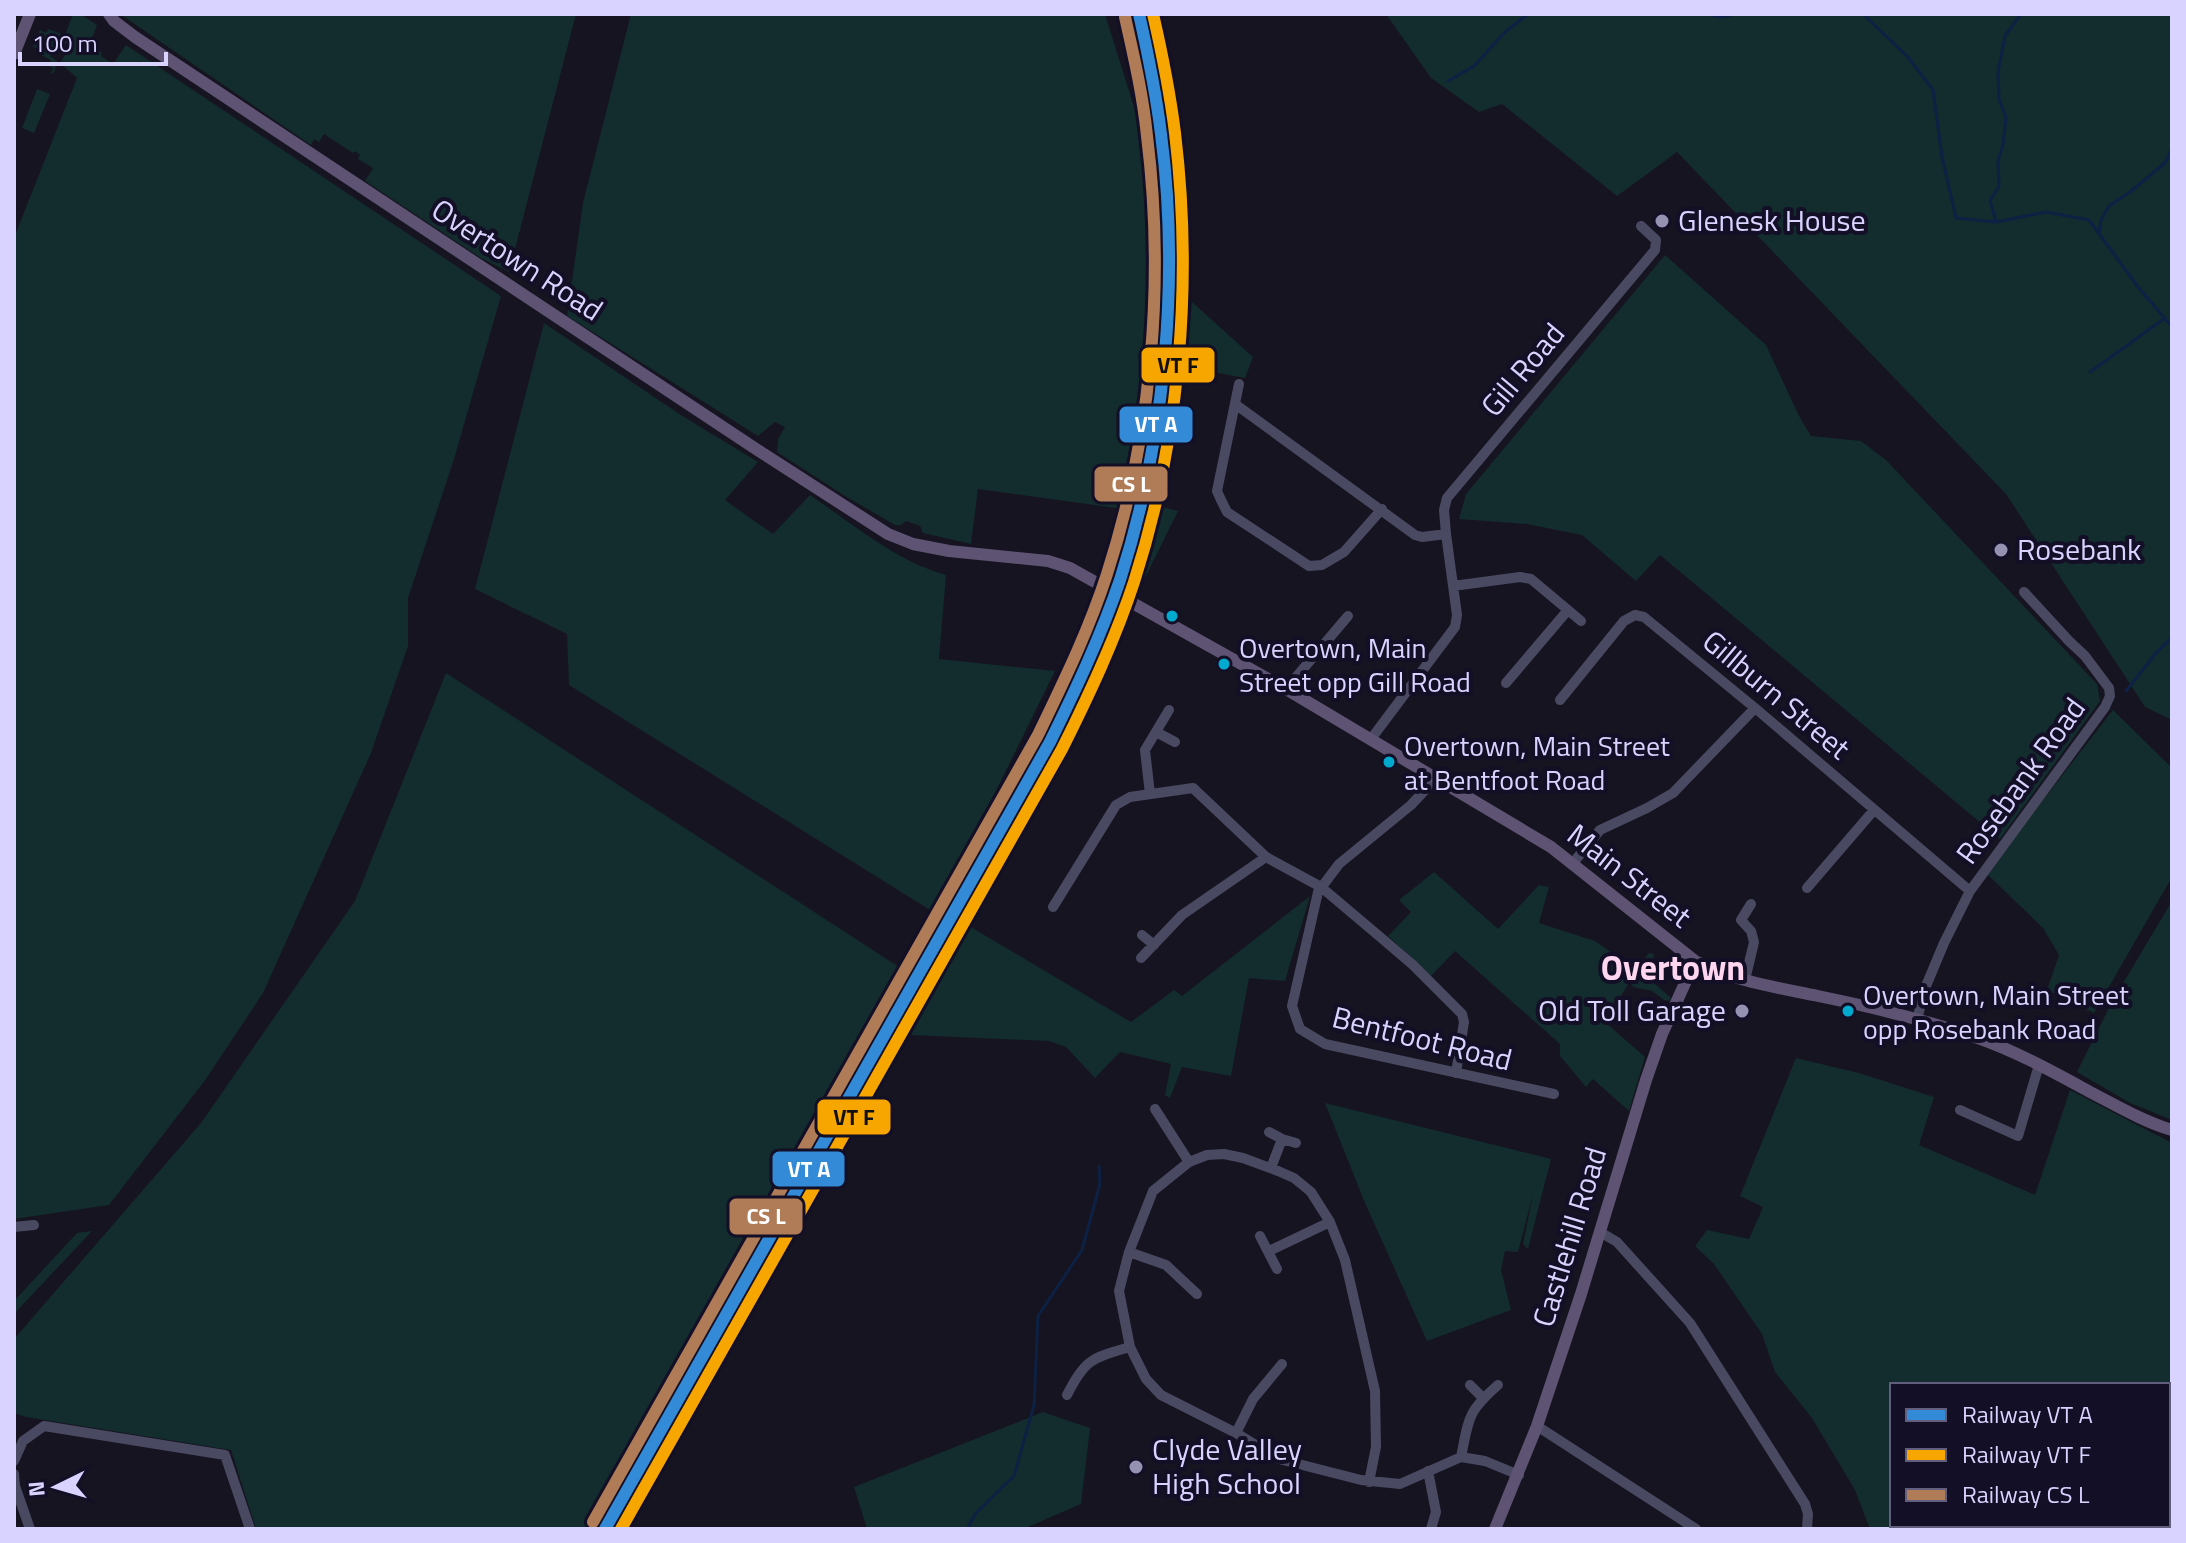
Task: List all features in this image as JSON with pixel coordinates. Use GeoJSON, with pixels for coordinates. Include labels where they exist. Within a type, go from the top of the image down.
{"type":"FeatureCollection","features":[{"type":"Feature","properties":{"kind":"main road"},"geometry":{"type":"LineString","coordinates":[[14,54],[30,14]]}},
{"type":"Feature","properties":{"kind":"main road","name":"Overtown Road"},"geometry":{"type":"LineString","coordinates":[[109,14],[135,37],[502,281],[769,458],[903,541]]}},
{"type":"Feature","properties":{"kind":"main road","name":"Main Street"},"geometry":{"type":"LineString","coordinates":[[903,541],[949,551],[1048,561],[1086,577],[1286,689],[1551,847],[1695,961],[1718,973],[1917,1019],[1981,1039],[2172,1130]]}},
{"type":"Feature","properties":{"kind":"main road","name":"Castlehill Road"},"geometry":{"type":"LineString","coordinates":[[1495,1529],[1537,1426],[1654,1057],[1695,961]]}},
{"type":"Feature","properties":{"kind":"street","name":"Gill Road"},"geometry":{"type":"LineString","coordinates":[[1446,534],[1444,510],[1447,498],[1655,250],[1656,240],[1641,226]]}},
{"type":"Feature","properties":{"kind":"street"},"geometry":{"type":"LineString","coordinates":[[1239,384],[1217,491],[1227,512],[1309,566],[1322,565],[1344,552],[1382,509]]}},
{"type":"Feature","properties":{"kind":"street"},"geometry":{"type":"LineString","coordinates":[[1235,404],[1415,535],[1446,534],[1457,615],[1455,627],[1371,739]]}},
{"type":"Feature","properties":{"kind":"street"},"geometry":{"type":"LineString","coordinates":[[1453,586],[1520,577],[1531,579],[1581,621]]}},
{"type":"Feature","properties":{"kind":"street","name":"Rosebank Road"},"geometry":{"type":"LineString","coordinates":[[1917,1019],[1926,986],[1970,891],[2110,696],[2109,688],[2085,656],[2024,592]]}},
{"type":"Feature","properties":{"kind":"street"},"geometry":{"type":"LineString","coordinates":[[1506,683],[1568,610]]}},
{"type":"Feature","properties":{"kind":"street","name":"Gillburn Street"},"geometry":{"type":"LineString","coordinates":[[1560,700],[1624,621],[1635,615],[1644,617],[1970,891]]}},
{"type":"Feature","properties":{"kind":"street"},"geometry":{"type":"LineString","coordinates":[[1286,689],[1348,616]]}},
{"type":"Feature","properties":{"kind":"street"},"geometry":{"type":"LineString","coordinates":[[1573,863],[1600,830],[1673,793],[1755,708]]}},
{"type":"Feature","properties":{"kind":"street"},"geometry":{"type":"LineString","coordinates":[[1150,794],[1145,750],[1169,710]]}},
{"type":"Feature","properties":{"kind":"street"},"geometry":{"type":"LineString","coordinates":[[1156,732],[1175,742]]}},
{"type":"Feature","properties":{"kind":"street","name":"Bentfoot Road"},"geometry":{"type":"LineString","coordinates":[[1434,776],[1411,805],[1339,864],[1318,892],[1292,1006],[1300,1029],[1325,1044],[1554,1094]]}},
{"type":"Feature","properties":{"kind":"street"},"geometry":{"type":"LineString","coordinates":[[1053,907],[1116,805],[1130,797],[1193,788],[1266,857],[1321,887],[1413,965],[1462,1014],[1464,1022],[1456,1073]]}},
{"type":"Feature","properties":{"kind":"street"},"geometry":{"type":"LineString","coordinates":[[1807,888],[1874,810]]}},
{"type":"Feature","properties":{"kind":"street"},"geometry":{"type":"LineString","coordinates":[[1141,958],[1182,915],[1266,857]]}},
{"type":"Feature","properties":{"kind":"street"},"geometry":{"type":"LineString","coordinates":[[1745,980],[1754,942],[1751,931],[1741,920],[1751,904]]}},
{"type":"Feature","properties":{"kind":"street"},"geometry":{"type":"LineString","coordinates":[[1142,935],[1154,945]]}},
{"type":"Feature","properties":{"kind":"street"},"geometry":{"type":"LineString","coordinates":[[1960,1110],[2018,1136],[2039,1065]]}},
{"type":"Feature","properties":{"kind":"street"},"geometry":{"type":"LineString","coordinates":[[1155,1109],[1189,1162]]}},
{"type":"Feature","properties":{"kind":"street"},"geometry":{"type":"LineString","coordinates":[[1269,1132],[1296,1143]]}},
{"type":"Feature","properties":{"kind":"street"},"geometry":{"type":"LineString","coordinates":[[1271,1168],[1282,1139]]}},
{"type":"Feature","properties":{"kind":"street"},"geometry":{"type":"LineString","coordinates":[[1369,1482],[1376,1447],[1375,1391],[1345,1260],[1330,1222],[1311,1192],[1294,1178],[1271,1168],[1224,1154],[1207,1155],[1189,1162],[1153,1191],[1129,1252],[1119,1291],[1130,1347],[1146,1379],[1161,1395],[1279,1459],[1369,1482],[1400,1484],[1461,1457],[1485,1461],[1519,1475]]}},
{"type":"Feature","properties":{"kind":"street"},"geometry":{"type":"LineString","coordinates":[[1269,1251],[1330,1222]]}},
{"type":"Feature","properties":{"kind":"street"},"geometry":{"type":"LineString","coordinates":[[14,1227],[34,1225]]}},
{"type":"Feature","properties":{"kind":"street"},"geometry":{"type":"LineString","coordinates":[[1600,1232],[1617,1242],[1690,1323],[1805,1504],[1807,1529]]}},
{"type":"Feature","properties":{"kind":"street"},"geometry":{"type":"LineString","coordinates":[[1260,1236],[1277,1269]]}},
{"type":"Feature","properties":{"kind":"street"},"geometry":{"type":"LineString","coordinates":[[1129,1252],[1166,1265],[1197,1294]]}},
{"type":"Feature","properties":{"kind":"street"},"geometry":{"type":"LineString","coordinates":[[1067,1395],[1080,1371],[1097,1356],[1130,1347]]}},
{"type":"Feature","properties":{"kind":"street"},"geometry":{"type":"LineString","coordinates":[[1069,1361],[1080,1371]]}},
{"type":"Feature","properties":{"kind":"street"},"geometry":{"type":"LineString","coordinates":[[1236,1433],[1253,1399],[1282,1364]]}},
{"type":"Feature","properties":{"kind":"street"},"geometry":{"type":"LineString","coordinates":[[1470,1385],[1483,1398]]}},
{"type":"Feature","properties":{"kind":"street"},"geometry":{"type":"LineString","coordinates":[[1461,1457],[1473,1409],[1498,1385]]}},
{"type":"Feature","properties":{"kind":"street"},"geometry":{"type":"LineString","coordinates":[[14,1461],[23,1441],[44,1426],[225,1455],[250,1529]]}},
{"type":"Feature","properties":{"kind":"street"},"geometry":{"type":"LineString","coordinates":[[1537,1426],[1696,1529]]}},
{"type":"Feature","properties":{"kind":"street"},"geometry":{"type":"LineString","coordinates":[[1428,1471],[1436,1512],[1431,1529]]}},
{"type":"Feature","properties":{"kind":"street"},"geometry":{"type":"LineString","coordinates":[[14,1474],[30,1529]]}},
{"type":"Feature","properties":{"kind":"green space"},"geometry":{"type":"Polygon","coordinates":[[[73,14],[80,14],[97,25],[90,44],[113,64],[126,45],[501,296],[454,459],[408,598],[408,646],[371,753],[263,993],[206,1079],[109,1205],[14,1219],[14,238],[77,78],[60,63],[70,47],[61,40],[50,56],[58,62],[53,74],[53,68],[49,66],[51,60],[33,46],[40,30],[46,33],[48,29],[65,35],[73,14]]]}},
{"type":"Feature","properties":{"kind":"green space"},"geometry":{"type":"Polygon","coordinates":[[[120,14],[576,14],[509,272],[481,258],[365,181],[373,168],[358,159],[360,155],[355,151],[353,153],[324,134],[319,142],[314,139],[311,145],[120,14]]]}},
{"type":"Feature","properties":{"kind":"green space"},"geometry":{"type":"Polygon","coordinates":[[[631,14],[1105,14],[1154,171],[1159,232],[1156,346],[1136,465],[1123,509],[978,489],[971,544],[923,533],[920,526],[906,521],[895,525],[777,452],[778,439],[785,427],[775,422],[758,436],[567,316],[583,203],[631,14]]]}},
{"type":"Feature","properties":{"kind":"green space"},"geometry":{"type":"Polygon","coordinates":[[[1386,14],[2172,14],[2172,720],[2145,707],[2006,494],[1677,152],[1617,196],[1502,104],[1479,112],[1431,78],[1386,14]]]}},
{"type":"Feature","properties":{"kind":"green space"},"geometry":{"type":"Polygon","coordinates":[[[37,89],[50,94],[34,133],[22,128],[37,89]]]}},
{"type":"Feature","properties":{"kind":"green space"},"geometry":{"type":"Polygon","coordinates":[[[1665,255],[1766,345],[1811,436],[1861,441],[1886,460],[2097,684],[2100,701],[2000,839],[1660,555],[1636,581],[1582,535],[1527,524],[1459,519],[1466,494],[1665,255]]]}},
{"type":"Feature","properties":{"kind":"green space"},"geometry":{"type":"Polygon","coordinates":[[[1192,302],[1253,357],[1245,378],[1186,367],[1192,302]]]}},
{"type":"Feature","properties":{"kind":"green space"},"geometry":{"type":"Polygon","coordinates":[[[544,323],[681,415],[758,462],[725,500],[773,534],[810,495],[892,551],[946,575],[939,659],[1055,671],[995,793],[930,910],[569,685],[567,634],[475,589],[544,323]]]}},
{"type":"Feature","properties":{"kind":"green space"},"geometry":{"type":"Polygon","coordinates":[[[1162,507],[1178,511],[1142,584],[1162,507]]]}},
{"type":"Feature","properties":{"kind":"green space"},"geometry":{"type":"Polygon","coordinates":[[[446,673],[899,967],[767,1197],[639,1449],[591,1529],[256,1529],[231,1450],[14,1413],[14,1339],[201,1123],[355,901],[446,673]]]}},
{"type":"Feature","properties":{"kind":"green space"},"geometry":{"type":"Polygon","coordinates":[[[2113,710],[2172,768],[2172,877],[2094,1013],[2047,990],[2059,955],[2043,928],[1988,875],[2113,710]]]}},
{"type":"Feature","properties":{"kind":"green space"},"geometry":{"type":"Polygon","coordinates":[[[1434,872],[1498,929],[1539,885],[1549,887],[1539,923],[1595,941],[1636,970],[1649,953],[1654,954],[1647,977],[1671,998],[1669,1001],[1652,991],[1633,987],[1630,981],[1605,1022],[1645,1057],[1629,1111],[1593,1079],[1586,1087],[1560,1056],[1560,1044],[1455,951],[1431,976],[1388,936],[1411,912],[1399,900],[1434,872]]]}},
{"type":"Feature","properties":{"kind":"green space"},"geometry":{"type":"Polygon","coordinates":[[[1310,896],[1285,981],[1249,978],[1231,1076],[1182,1067],[1170,1098],[1165,1095],[1171,1064],[1120,1052],[1095,1078],[1066,1047],[1049,1041],[911,1035],[969,926],[1131,1022],[1174,990],[1182,996],[1310,896]]]}},
{"type":"Feature","properties":{"kind":"green space"},"geometry":{"type":"Polygon","coordinates":[[[2172,901],[2172,1120],[2130,1103],[2077,1072],[2113,1000],[2172,901]]]}},
{"type":"Feature","properties":{"kind":"green space"},"geometry":{"type":"Polygon","coordinates":[[[1796,1058],[1859,1073],[1934,1097],[1919,1145],[2035,1195],[2070,1090],[2172,1143],[2172,1529],[1870,1529],[1855,1490],[1812,1418],[1775,1372],[1762,1334],[1714,1264],[1695,1246],[1707,1230],[1749,1239],[1763,1207],[1740,1196],[1796,1058]]]}},
{"type":"Feature","properties":{"kind":"green space"},"geometry":{"type":"Polygon","coordinates":[[[1325,1103],[1551,1159],[1528,1249],[1523,1244],[1533,1194],[1518,1252],[1505,1251],[1501,1270],[1511,1310],[1427,1341],[1365,1203],[1325,1103]]]}},
{"type":"Feature","properties":{"kind":"green space"},"geometry":{"type":"Polygon","coordinates":[[[92,1231],[14,1314],[14,1301],[77,1233],[92,1231]]]}},
{"type":"Feature","properties":{"kind":"green space"},"geometry":{"type":"Polygon","coordinates":[[[1043,1412],[1090,1428],[1081,1504],[1028,1529],[867,1529],[854,1487],[1043,1412]]]}},
{"type":"Feature","properties":{"kind":"waterway"},"geometry":{"type":"LineString","coordinates":[[1448,81],[1474,66],[1505,32],[1528,14]]}},
{"type":"Feature","properties":{"kind":"waterway"},"geometry":{"type":"LineString","coordinates":[[1706,14],[1722,17],[1734,14]]}},
{"type":"Feature","properties":{"kind":"waterway"},"geometry":{"type":"LineString","coordinates":[[1863,14],[1908,57],[1933,90],[1942,157],[1956,218],[1996,222],[2046,212],[2089,220],[2172,327]]}},
{"type":"Feature","properties":{"kind":"waterway"},"geometry":{"type":"LineString","coordinates":[[1996,222],[1990,200],[1999,187],[1998,160],[2006,117],[1999,100],[1998,72],[2005,36],[2021,14]]}},
{"type":"Feature","properties":{"kind":"waterway"},"geometry":{"type":"LineString","coordinates":[[2099,233],[2101,220],[2109,206],[2165,163],[2172,148]]}},
{"type":"Feature","properties":{"kind":"waterway"},"geometry":{"type":"LineString","coordinates":[[2090,372],[2165,318]]}},
{"type":"Feature","properties":{"kind":"waterway"},"geometry":{"type":"LineString","coordinates":[[2126,691],[2172,637]]}},
{"type":"Feature","properties":{"kind":"waterway"},"geometry":{"type":"LineString","coordinates":[[967,1529],[976,1513],[1014,1476],[1034,1405],[1038,1316],[1082,1250],[1100,1184],[1099,1166]]}},
{"type":"Feature","properties":{"kind":"transit line"},"geometry":{"type":"LineString","coordinates":[[605,1529],[1050,742],[1088,662],[1120,580],[1148,472],[1158,416],[1168,302],[1167,189],[1152,74],[1139,14]]}},
{"type":"Feature","properties":{"kind":"transit line"},"geometry":{"type":"LineString","coordinates":[[621,1529],[1062,749],[1127,604],[1150,528],[1162,472],[1172,416],[1182,303],[1183,246],[1175,133],[1153,14]]}},
{"type":"Feature","properties":{"kind":"transit line"},"geometry":{"type":"LineString","coordinates":[[593,1522],[1038,735],[1100,595],[1135,467],[1151,357],[1154,302],[1155,246],[1147,136],[1125,17]]}},
{"type":"Feature","properties":{"kind":"place","name":"Glenesk House"},"geometry":{"type":"Point","coordinates":[1662,221]}},
{"type":"Feature","properties":{"kind":"place","name":"Rosebank"},"geometry":{"type":"Point","coordinates":[2001,550]}},
{"type":"Feature","properties":{"kind":"place","name":"Overtown, Main Street opp Gill Road"},"geometry":{"type":"Point","coordinates":[1224,664]}},
{"type":"Feature","properties":{"kind":"place","name":"Overtown, Main Street at Bentfoot Road"},"geometry":{"type":"Point","coordinates":[1389,762]}},
{"type":"Feature","properties":{"kind":"place","name":"Old Toll Garage"},"geometry":{"type":"Point","coordinates":[1742,1011]}},
{"type":"Feature","properties":{"kind":"place","name":"Overtown, Main Street opp Rosebank Road"},"geometry":{"type":"Point","coordinates":[1848,1011]}},
{"type":"Feature","properties":{"kind":"place","name":"Clyde Valley High School"},"geometry":{"type":"Point","coordinates":[1136,1467]}},
{"type":"Feature","properties":{"kind":"district","name":"Overtown"},"geometry":{"type":"Point","coordinates":[1673,968]}}]}
